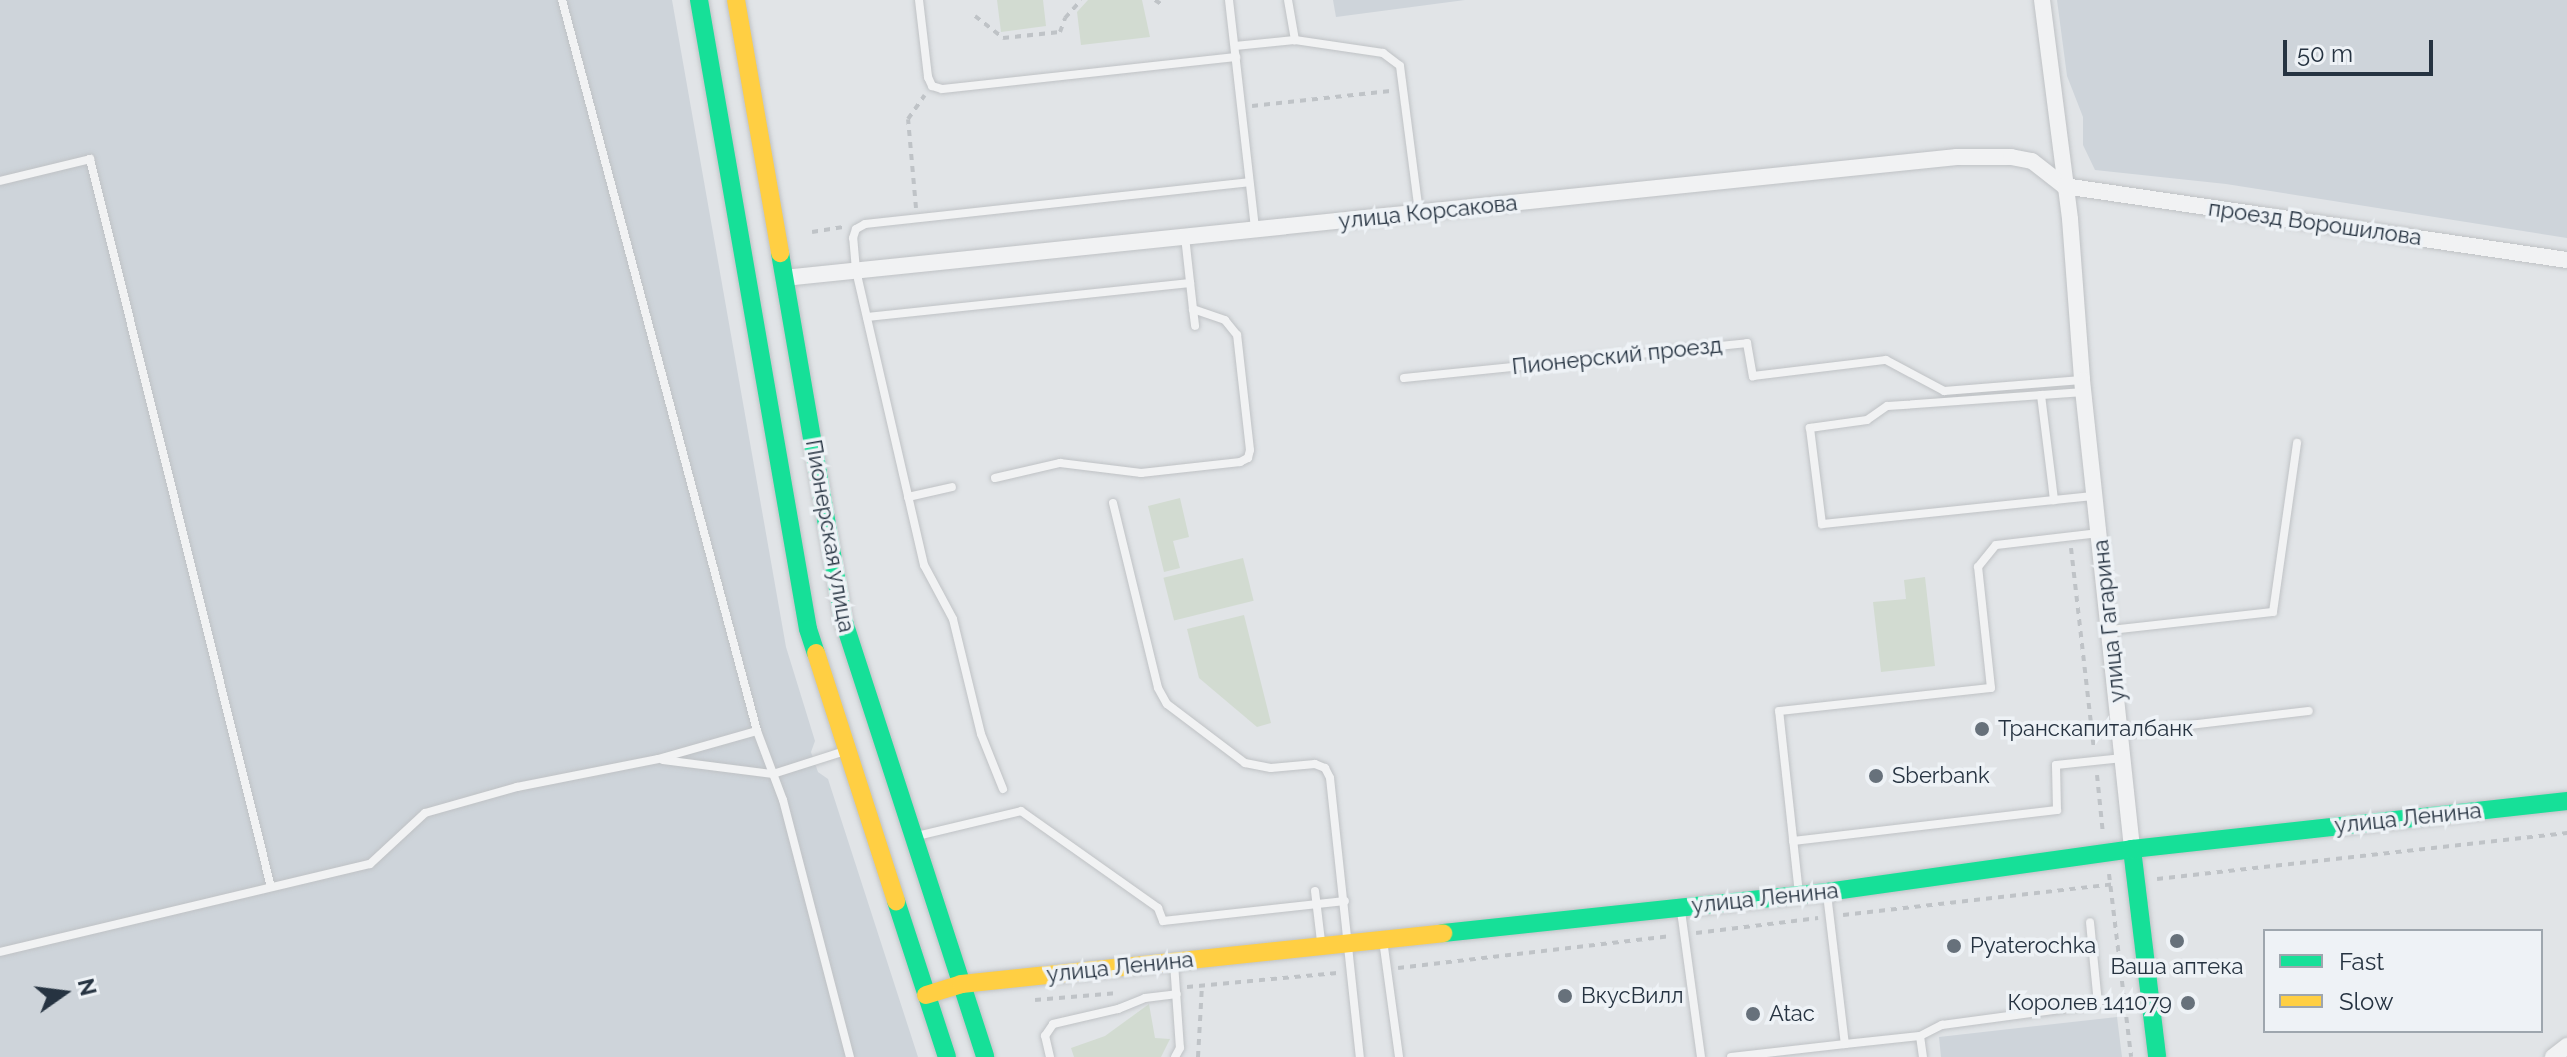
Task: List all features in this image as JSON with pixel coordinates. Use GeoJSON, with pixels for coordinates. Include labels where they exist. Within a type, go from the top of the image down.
{"type":"FeatureCollection","features":[{"type":"Feature","properties":{"kind":"main road","name":"Пионерская улица"},"geometry":{"type":"LineString","coordinates":[[699,0],[808,629],[845,751],[947,1057]]}},
{"type":"Feature","properties":{"kind":"main road","name":"Пионерская улица"},"geometry":{"type":"LineString","coordinates":[[736,0],[844,622],[985,1057]]}},
{"type":"Feature","properties":{"kind":"main road","name":"улица Ленина"},"geometry":{"type":"LineString","coordinates":[[926,995],[961,984],[1827,892],[2106,852],[2567,801]]}},
{"type":"Feature","properties":{"kind":"main road","name":"улица Гагарина"},"geometry":{"type":"LineString","coordinates":[[2132,849],[2157,1057]]}},
{"type":"Feature","properties":{"kind":"street","name":"улица Гагарина"},"geometry":{"type":"LineString","coordinates":[[2042,0],[2070,219],[2083,386],[2132,849]]}},
{"type":"Feature","properties":{"kind":"street","name":"улица Корсакова"},"geometry":{"type":"LineString","coordinates":[[784,278],[1957,157],[2011,157],[2032,161],[2064,186]]}},
{"type":"Feature","properties":{"kind":"street","name":"проезд Ворошилова"},"geometry":{"type":"LineString","coordinates":[[2064,186],[2567,260]]}},
{"type":"Feature","properties":{"kind":"street"},"geometry":{"type":"LineString","coordinates":[[2553,1057],[2567,1046]]}},
{"type":"Feature","properties":{"kind":"lane"},"geometry":{"type":"LineString","coordinates":[[562,0],[757,731],[773,774],[850,1057]]}},
{"type":"Feature","properties":{"kind":"lane"},"geometry":{"type":"LineString","coordinates":[[919,0],[932,86],[942,89],[1236,57]]}},
{"type":"Feature","properties":{"kind":"lane"},"geometry":{"type":"LineString","coordinates":[[1229,0],[1255,229]]}},
{"type":"Feature","properties":{"kind":"lane"},"geometry":{"type":"LineString","coordinates":[[1288,0],[1295,40]]}},
{"type":"Feature","properties":{"kind":"lane"},"geometry":{"type":"LineString","coordinates":[[1235,46],[1295,40],[1383,53],[1400,66],[1419,212]]}},
{"type":"Feature","properties":{"kind":"lane"},"geometry":{"type":"LineString","coordinates":[[0,181],[90,159],[271,887]]}},
{"type":"Feature","properties":{"kind":"lane"},"geometry":{"type":"LineString","coordinates":[[1003,789],[981,734],[953,619],[924,565],[856,270],[853,238],[856,229],[865,224],[1249,182]]}},
{"type":"Feature","properties":{"kind":"lane"},"geometry":{"type":"LineString","coordinates":[[1185,237],[1195,326]]}},
{"type":"Feature","properties":{"kind":"lane"},"geometry":{"type":"LineString","coordinates":[[867,317],[1190,283]]}},
{"type":"Feature","properties":{"kind":"lane"},"geometry":{"type":"LineString","coordinates":[[995,478],[1060,463],[1141,473],[1240,462],[1248,458],[1250,450],[1237,335],[1225,320],[1193,309]]}},
{"type":"Feature","properties":{"kind":"lane","name":"Пионерский проезд"},"geometry":{"type":"LineString","coordinates":[[1404,378],[1747,343],[1753,376],[1886,360],[1944,391],[2083,386]]}},
{"type":"Feature","properties":{"kind":"lane"},"geometry":{"type":"LineString","coordinates":[[2083,386],[2041,395],[1887,406],[1867,420],[1810,428],[1813,456],[1822,524],[2095,496]]}},
{"type":"Feature","properties":{"kind":"lane"},"geometry":{"type":"LineString","coordinates":[[2041,395],[2054,500]]}},
{"type":"Feature","properties":{"kind":"lane"},"geometry":{"type":"LineString","coordinates":[[2110,630],[2273,612],[2297,443]]}},
{"type":"Feature","properties":{"kind":"lane"},"geometry":{"type":"LineString","coordinates":[[908,497],[952,487]]}},
{"type":"Feature","properties":{"kind":"lane"},"geometry":{"type":"LineString","coordinates":[[1113,503],[1158,688],[1167,704],[1245,763],[1257,768],[1315,764],[1325,768],[1330,778],[1360,1057]]}},
{"type":"Feature","properties":{"kind":"lane"},"geometry":{"type":"LineString","coordinates":[[1799,895],[1779,711],[1991,688],[1978,567],[1996,545],[2099,533]]}},
{"type":"Feature","properties":{"kind":"lane"},"geometry":{"type":"LineString","coordinates":[[2121,733],[2309,711]]}},
{"type":"Feature","properties":{"kind":"lane"},"geometry":{"type":"LineString","coordinates":[[0,952],[370,864],[425,813],[517,787],[658,759],[757,731]]}},
{"type":"Feature","properties":{"kind":"lane"},"geometry":{"type":"LineString","coordinates":[[658,759],[773,774],[845,751]]}},
{"type":"Feature","properties":{"kind":"lane"},"geometry":{"type":"LineString","coordinates":[[1793,841],[2057,810],[2056,765],[2124,758]]}},
{"type":"Feature","properties":{"kind":"lane"},"geometry":{"type":"LineString","coordinates":[[912,837],[1021,811],[1158,908],[1163,921],[1345,901]]}},
{"type":"Feature","properties":{"kind":"lane"},"geometry":{"type":"LineString","coordinates":[[1315,891],[1322,946]]}},
{"type":"Feature","properties":{"kind":"lane"},"geometry":{"type":"LineString","coordinates":[[1827,892],[1845,1044]]}},
{"type":"Feature","properties":{"kind":"lane"},"geometry":{"type":"LineString","coordinates":[[1681,907],[1701,1057]]}},
{"type":"Feature","properties":{"kind":"lane"},"geometry":{"type":"LineString","coordinates":[[1731,1057],[1920,1036],[1942,1025],[2098,1004],[2090,922]]}},
{"type":"Feature","properties":{"kind":"lane"},"geometry":{"type":"LineString","coordinates":[[1382,939],[1399,1057]]}},
{"type":"Feature","properties":{"kind":"lane"},"geometry":{"type":"LineString","coordinates":[[1174,962],[1180,1048],[1175,1057]]}},
{"type":"Feature","properties":{"kind":"lane"},"geometry":{"type":"LineString","coordinates":[[1050,1057],[1045,1036],[1053,1024],[1177,991]]}},
{"type":"Feature","properties":{"kind":"lane"},"geometry":{"type":"LineString","coordinates":[[1920,1036],[1923,1057]]}},
{"type":"Feature","properties":{"kind":"path"},"geometry":{"type":"LineString","coordinates":[[975,16],[1003,38],[1060,32],[1065,18],[1081,0]]}},
{"type":"Feature","properties":{"kind":"path"},"geometry":{"type":"LineString","coordinates":[[1155,0],[1164,6]]}},
{"type":"Feature","properties":{"kind":"path"},"geometry":{"type":"LineString","coordinates":[[917,218],[908,119],[932,86]]}},
{"type":"Feature","properties":{"kind":"path"},"geometry":{"type":"LineString","coordinates":[[1241,108],[1403,89]]}},
{"type":"Feature","properties":{"kind":"path"},"geometry":{"type":"LineString","coordinates":[[812,232],[847,227],[856,229]]}},
{"type":"Feature","properties":{"kind":"path"},"geometry":{"type":"LineString","coordinates":[[2070,537],[2131,1057]]}},
{"type":"Feature","properties":{"kind":"path"},"geometry":{"type":"LineString","coordinates":[[1387,969],[2567,833]]}},
{"type":"Feature","properties":{"kind":"path"},"geometry":{"type":"LineString","coordinates":[[1177,991],[1202,985],[1353,972]]}},
{"type":"Feature","properties":{"kind":"path"},"geometry":{"type":"LineString","coordinates":[[1198,1057],[1202,985]]}},
{"type":"Feature","properties":{"kind":"path"},"geometry":{"type":"LineString","coordinates":[[1030,1001],[1133,991]]}},
{"type":"Feature","properties":{"kind":"shaded area"},"geometry":{"type":"Polygon","coordinates":[[[0,0],[672,0],[786,647],[815,741],[811,752],[818,772],[828,779],[918,1057],[0,1057],[0,0]]]}},
{"type":"Feature","properties":{"kind":"shaded area"},"geometry":{"type":"Polygon","coordinates":[[[997,0],[1043,0],[1046,26],[1001,32],[997,0]]]}},
{"type":"Feature","properties":{"kind":"shaded area"},"geometry":{"type":"Polygon","coordinates":[[[1088,0],[1142,0],[1150,37],[1081,45],[1077,12],[1088,0]]]}},
{"type":"Feature","properties":{"kind":"shaded area"},"geometry":{"type":"Polygon","coordinates":[[[1333,0],[1465,0],[1336,17],[1333,0]]]}},
{"type":"Feature","properties":{"kind":"shaded area"},"geometry":{"type":"Polygon","coordinates":[[[2057,0],[2567,0],[2567,238],[2226,184],[2095,170],[2083,145],[2083,117],[2067,76],[2057,0]]]}},
{"type":"Feature","properties":{"kind":"shaded area"},"geometry":{"type":"Polygon","coordinates":[[[1180,498],[1189,537],[1173,541],[1180,568],[1164,572],[1148,506],[1180,498]]]}},
{"type":"Feature","properties":{"kind":"shaded area"},"geometry":{"type":"Polygon","coordinates":[[[1243,558],[1254,601],[1174,621],[1163,578],[1243,558]]]}},
{"type":"Feature","properties":{"kind":"shaded area"},"geometry":{"type":"Polygon","coordinates":[[[1925,577],[1935,666],[1881,672],[1873,602],[1906,599],[1904,580],[1925,577]]]}},
{"type":"Feature","properties":{"kind":"shaded area"},"geometry":{"type":"Polygon","coordinates":[[[1244,615],[1271,723],[1257,727],[1199,678],[1187,629],[1244,615]]]}},
{"type":"Feature","properties":{"kind":"shaded area"},"geometry":{"type":"Polygon","coordinates":[[[1149,1004],[1155,1038],[1170,1039],[1161,1057],[1074,1057],[1071,1048],[1105,1036],[1149,1004]]]}},
{"type":"Feature","properties":{"kind":"shaded area"},"geometry":{"type":"Polygon","coordinates":[[[2117,1017],[2122,1057],[1941,1057],[1939,1037],[2117,1017]]]}},
{"type":"Feature","properties":{"kind":"traffic: fast"},"geometry":{"type":"LineString","coordinates":[[699,0],[808,629],[816,653]]}},
{"type":"Feature","properties":{"kind":"traffic: fast"},"geometry":{"type":"LineString","coordinates":[[780,253],[844,622],[985,1057]]}},
{"type":"Feature","properties":{"kind":"traffic: fast"},"geometry":{"type":"LineString","coordinates":[[1443,933],[1827,892],[2132,849],[2567,801]]}},
{"type":"Feature","properties":{"kind":"traffic: fast"},"geometry":{"type":"LineString","coordinates":[[2132,849],[2157,1057]]}},
{"type":"Feature","properties":{"kind":"traffic: fast"},"geometry":{"type":"LineString","coordinates":[[896,901],[947,1057]]}},
{"type":"Feature","properties":{"kind":"traffic: slow"},"geometry":{"type":"LineString","coordinates":[[736,0],[780,253]]}},
{"type":"Feature","properties":{"kind":"traffic: slow"},"geometry":{"type":"LineString","coordinates":[[816,653],[896,901]]}},
{"type":"Feature","properties":{"kind":"traffic: slow"},"geometry":{"type":"LineString","coordinates":[[926,995],[961,984],[1443,933]]}},
{"type":"Feature","properties":{"kind":"place","name":"Транскапиталбанк"},"geometry":{"type":"Point","coordinates":[1982,729]}},
{"type":"Feature","properties":{"kind":"place","name":"Sberbank"},"geometry":{"type":"Point","coordinates":[1876,776]}},
{"type":"Feature","properties":{"kind":"place","name":"Ваша аптека"},"geometry":{"type":"Point","coordinates":[2177,941]}},
{"type":"Feature","properties":{"kind":"place","name":"Pyaterochka"},"geometry":{"type":"Point","coordinates":[1954,946]}},
{"type":"Feature","properties":{"kind":"place","name":"ВкусВилл"},"geometry":{"type":"Point","coordinates":[1565,996]}},
{"type":"Feature","properties":{"kind":"place","name":"Королев 141079"},"geometry":{"type":"Point","coordinates":[2188,1003]}},
{"type":"Feature","properties":{"kind":"place","name":"Atac"},"geometry":{"type":"Point","coordinates":[1753,1014]}}]}
